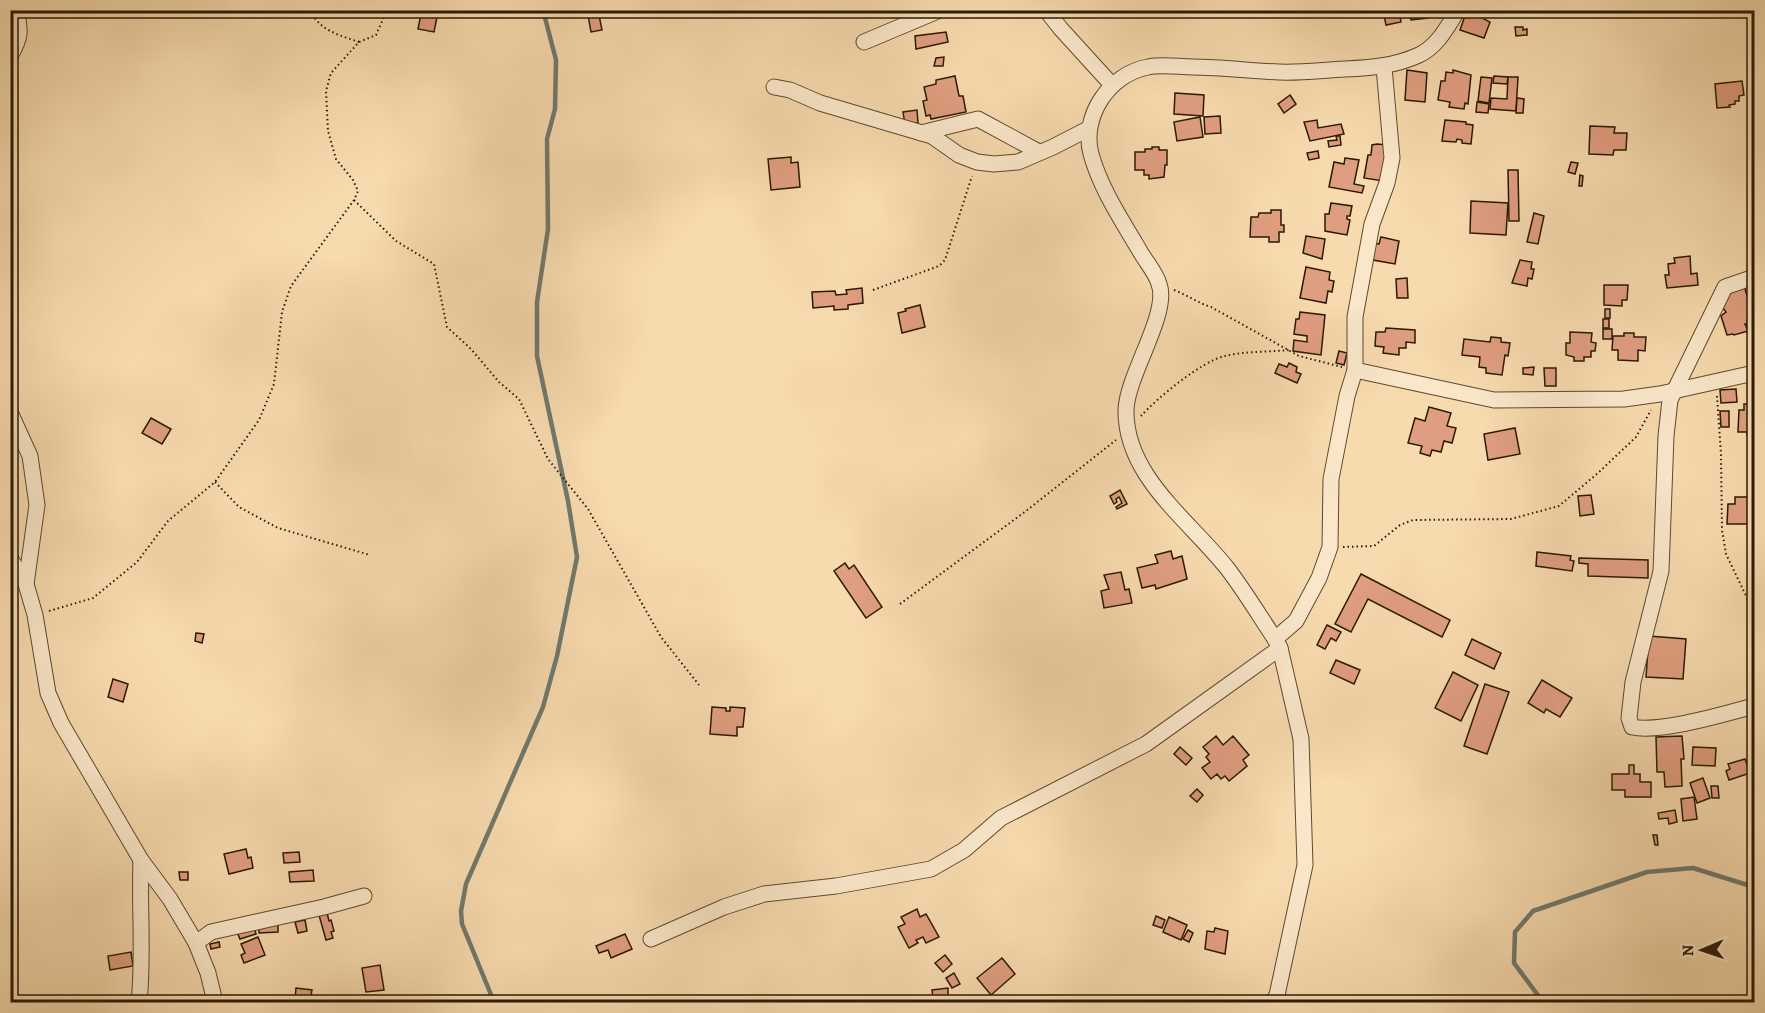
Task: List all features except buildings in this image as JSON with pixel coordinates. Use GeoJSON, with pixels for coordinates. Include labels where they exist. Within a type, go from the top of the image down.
{"type":"FeatureCollection","features":[{"type":"Feature","properties":{"kind":"street"},"geometry":{"type":"LineString","coordinates":[[10,56],[18,42],[20,29],[16,10]]}},
{"type":"Feature","properties":{"kind":"street"},"geometry":{"type":"LineString","coordinates":[[864,42],[940,10]]}},
{"type":"Feature","properties":{"kind":"street"},"geometry":{"type":"LineString","coordinates":[[1046,10],[1112,85]]}},
{"type":"Feature","properties":{"kind":"street"},"geometry":{"type":"LineString","coordinates":[[1273,1002],[1277,995],[1305,865],[1301,739],[1278,643],[1227,568],[1160,493],[1137,459],[1127,431],[1126,408],[1129,390],[1160,307],[1160,285],[1108,197],[1091,154],[1088,129],[1098,104],[1112,85],[1128,73],[1149,66],[1222,67],[1281,73],[1384,67],[1419,55],[1432,47],[1442,36],[1458,10]]}},
{"type":"Feature","properties":{"kind":"street"},"geometry":{"type":"LineString","coordinates":[[651,939],[724,907],[764,894],[836,886],[931,869],[964,850],[1001,818],[1146,744],[1278,643],[1296,621],[1319,578],[1330,547],[1331,479],[1354,370],[1355,317],[1372,224],[1387,183],[1392,158],[1384,67]]}},
{"type":"Feature","properties":{"kind":"street"},"geometry":{"type":"LineString","coordinates":[[774,87],[790,90],[820,103],[932,136],[959,156],[977,162],[994,164],[1018,162],[1088,129]]}},
{"type":"Feature","properties":{"kind":"street"},"geometry":{"type":"LineString","coordinates":[[921,133],[978,119],[1039,152]]}},
{"type":"Feature","properties":{"kind":"street"},"geometry":{"type":"LineString","coordinates":[[1755,277],[1725,287],[1670,400],[1666,436],[1661,571],[1633,682],[1629,718],[1632,727],[1644,729],[1712,717],[1755,706]]}},
{"type":"Feature","properties":{"kind":"street"},"geometry":{"type":"LineString","coordinates":[[1354,370],[1494,400],[1624,399],[1660,394],[1755,373]]}},
{"type":"Feature","properties":{"kind":"street"},"geometry":{"type":"LineString","coordinates":[[10,412],[30,456],[37,505],[26,584]]}},
{"type":"Feature","properties":{"kind":"street"},"geometry":{"type":"LineString","coordinates":[[10,558],[26,584],[35,615],[48,693],[61,723],[141,861],[170,899],[196,943],[208,973],[215,1002]]}},
{"type":"Feature","properties":{"kind":"street"},"geometry":{"type":"LineString","coordinates":[[139,1002],[142,976],[141,861]]}},
{"type":"Feature","properties":{"kind":"street"},"geometry":{"type":"LineString","coordinates":[[196,943],[211,933],[364,896]]}},
{"type":"Feature","properties":{"kind":"path"},"geometry":{"type":"LineString","coordinates":[[311,10],[313,17],[330,32],[359,42]]}},
{"type":"Feature","properties":{"kind":"path"},"geometry":{"type":"LineString","coordinates":[[35,615],[93,598],[137,562],[168,521],[215,482],[259,420],[274,384],[282,312],[291,286],[354,200],[358,191],[353,180],[336,159],[328,131],[326,92],[331,73],[359,42],[376,35],[387,10]]}},
{"type":"Feature","properties":{"kind":"path"},"geometry":{"type":"LineString","coordinates":[[873,290],[939,266],[945,260],[977,162]]}},
{"type":"Feature","properties":{"kind":"path"},"geometry":{"type":"LineString","coordinates":[[354,200],[396,241],[434,264],[447,327],[471,349],[499,382],[519,399],[548,459],[588,509],[661,637],[699,685]]}},
{"type":"Feature","properties":{"kind":"path"},"geometry":{"type":"LineString","coordinates":[[1160,285],[1192,297],[1199,303],[1211,307],[1299,356],[1354,370]]}},
{"type":"Feature","properties":{"kind":"path"},"geometry":{"type":"LineString","coordinates":[[900,604],[1026,511],[1127,431],[1153,402],[1213,359],[1227,355],[1290,350]]}},
{"type":"Feature","properties":{"kind":"path"},"geometry":{"type":"LineString","coordinates":[[1716,380],[1721,454],[1722,530],[1726,554],[1755,620]]}},
{"type":"Feature","properties":{"kind":"path"},"geometry":{"type":"LineString","coordinates":[[1330,547],[1374,546],[1400,525],[1413,520],[1511,519],[1559,506],[1636,437],[1660,394]]}},
{"type":"Feature","properties":{"kind":"path"},"geometry":{"type":"LineString","coordinates":[[215,482],[239,507],[278,528],[370,555]]}},
{"type":"Feature","properties":{"kind":"waterway"},"geometry":{"type":"LineString","coordinates":[[494,1002],[462,924],[461,911],[466,884],[543,707],[557,656],[577,557],[568,501],[537,356],[537,302],[548,229],[547,139],[555,109],[556,60],[543,10]]}},
{"type":"Feature","properties":{"kind":"waterway"},"geometry":{"type":"LineString","coordinates":[[1543,1002],[1514,963],[1515,932],[1533,911],[1647,872],[1693,868],[1754,887]]}}]}
